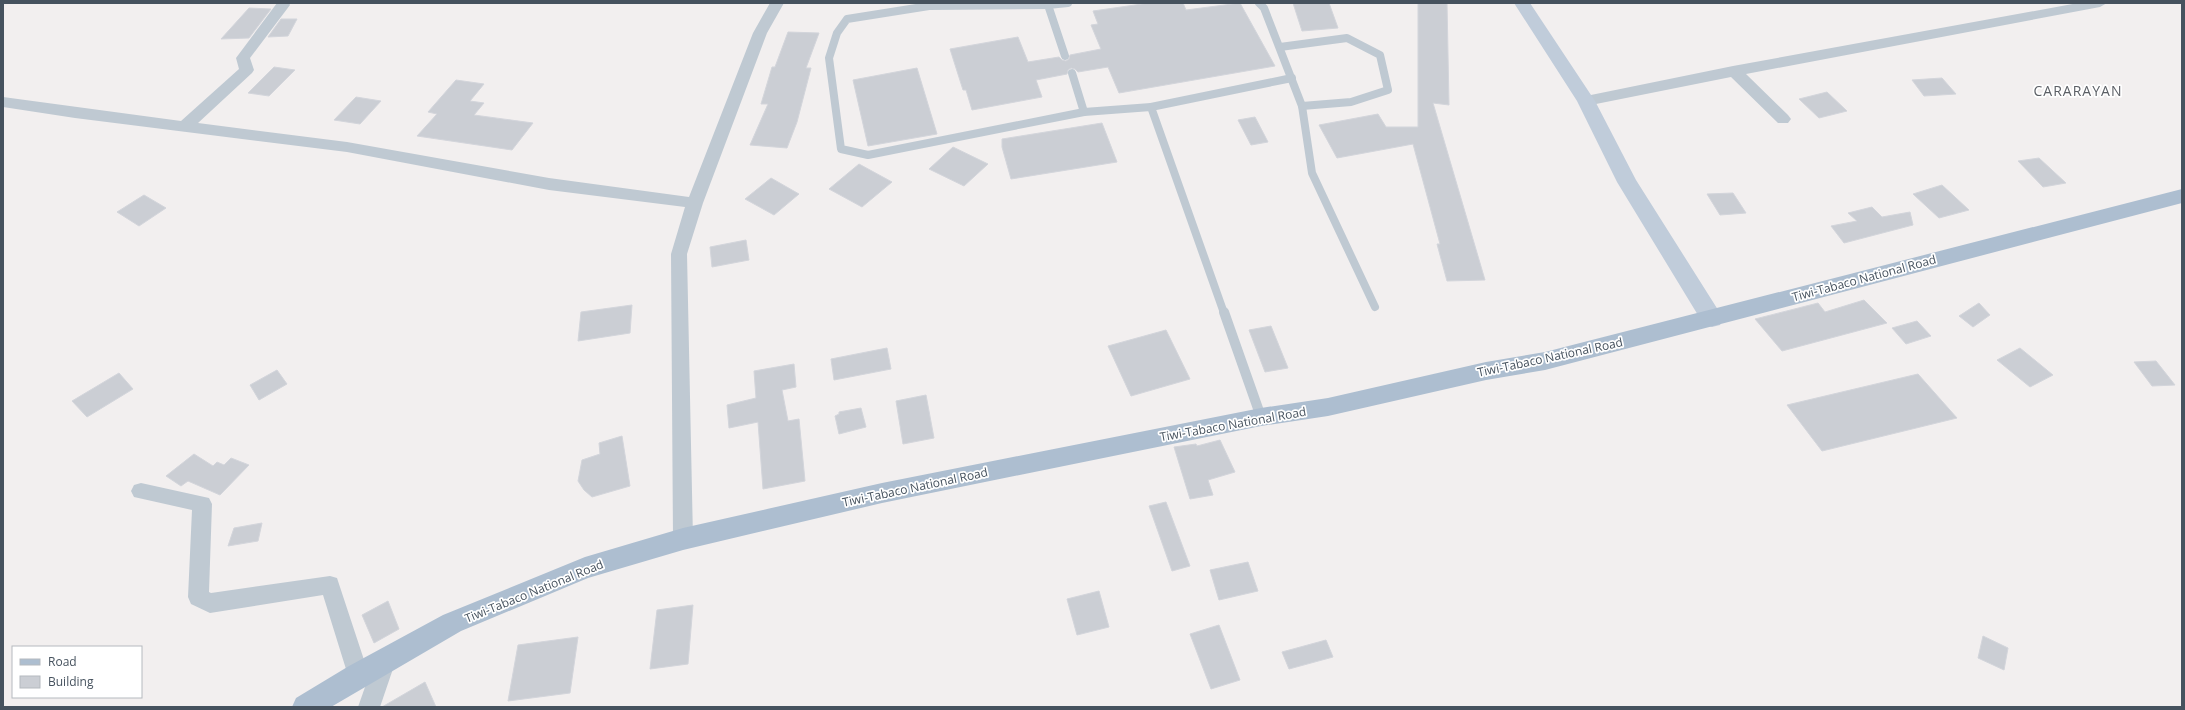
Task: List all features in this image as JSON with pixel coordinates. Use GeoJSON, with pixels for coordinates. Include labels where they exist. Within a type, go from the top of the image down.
{"type":"FeatureCollection","features":[{"type":"Feature","properties":{"kind":"main road"},"geometry":{"type":"LineString","coordinates":[[1522,3],[1586,101],[1627,182],[1712,319]]}},
{"type":"Feature","properties":{"kind":"main road","name":"Tiwi-Tabaco National Road"},"geometry":{"type":"LineString","coordinates":[[306,707],[358,675],[452,623],[585,568],[683,539],[882,493],[1261,417],[1328,407],[1486,371],[1545,360],[1712,319],[1946,256],[2182,196]]}},
{"type":"Feature","properties":{"kind":"street"},"geometry":{"type":"LineString","coordinates":[[683,539],[679,254],[696,203],[760,33],[777,3]]}},
{"type":"Feature","properties":{"kind":"street"},"geometry":{"type":"LineString","coordinates":[[1586,101],[1733,71],[1916,39],[2100,3]]}},
{"type":"Feature","properties":{"kind":"street"},"geometry":{"type":"LineString","coordinates":[[184,127],[247,70],[243,58],[283,5]]}},
{"type":"Feature","properties":{"kind":"street"},"geometry":{"type":"LineString","coordinates":[[1733,71],[1763,98],[1783,119]]}},
{"type":"Feature","properties":{"kind":"street"},"geometry":{"type":"LineString","coordinates":[[3,102],[184,127],[347,147],[550,184],[696,203]]}},
{"type":"Feature","properties":{"kind":"street"},"geometry":{"type":"LineString","coordinates":[[141,491],[202,504],[198,597],[210,604],[330,585],[358,675]]}},
{"type":"Feature","properties":{"kind":"street"},"geometry":{"type":"LineString","coordinates":[[369,707],[385,660]]}},
{"type":"Feature","properties":{"kind":"lane"},"geometry":{"type":"LineString","coordinates":[[1068,3],[1048,5],[929,6],[847,19],[837,33],[829,58],[841,149],[868,155],[1084,112],[1151,107],[1292,78]]}},
{"type":"Feature","properties":{"kind":"lane"},"geometry":{"type":"LineString","coordinates":[[1258,3],[1264,8],[1302,106],[1312,173],[1375,307]]}},
{"type":"Feature","properties":{"kind":"lane"},"geometry":{"type":"LineString","coordinates":[[1048,5],[1065,56]]}},
{"type":"Feature","properties":{"kind":"lane"},"geometry":{"type":"LineString","coordinates":[[1280,47],[1347,38],[1380,54],[1388,90],[1351,102],[1302,106]]}},
{"type":"Feature","properties":{"kind":"lane"},"geometry":{"type":"LineString","coordinates":[[1072,73],[1084,112]]}},
{"type":"Feature","properties":{"kind":"lane"},"geometry":{"type":"LineString","coordinates":[[1151,107],[1261,417]]}},
{"type":"Feature","properties":{"kind":"building"},"geometry":{"type":"Polygon","coordinates":[[[1149,3],[1183,3],[1186,10],[1240,3],[1275,66],[1119,93],[1108,67],[1078,72],[1071,68],[1068,70],[1067,74],[1036,80],[1042,97],[972,110],[966,90],[963,90],[950,49],[1018,37],[1028,62],[1059,57],[1066,61],[1069,59],[1070,55],[1101,49],[1091,25],[1098,24],[1093,11],[1149,3]]]}},
{"type":"Feature","properties":{"kind":"building"},"geometry":{"type":"Polygon","coordinates":[[[1293,3],[1329,3],[1338,28],[1302,31],[1293,3]]]}},
{"type":"Feature","properties":{"kind":"building"},"geometry":{"type":"Polygon","coordinates":[[[1418,3],[1447,3],[1449,105],[1433,103],[1485,280],[1447,281],[1437,244],[1440,244],[1413,144],[1337,158],[1319,125],[1378,114],[1386,127],[1418,127],[1418,3]]]}},
{"type":"Feature","properties":{"kind":"building"},"geometry":{"type":"Polygon","coordinates":[[[249,8],[271,9],[249,38],[221,39],[249,8]]]}},
{"type":"Feature","properties":{"kind":"building"},"geometry":{"type":"Polygon","coordinates":[[[281,19],[297,19],[288,36],[268,37],[281,19]]]}},
{"type":"Feature","properties":{"kind":"building"},"geometry":{"type":"Polygon","coordinates":[[[788,32],[819,33],[806,68],[811,68],[797,122],[787,148],[750,145],[768,104],[761,104],[772,67],[775,67],[788,32]]]}},
{"type":"Feature","properties":{"kind":"building"},"geometry":{"type":"Polygon","coordinates":[[[274,67],[295,70],[269,96],[248,93],[274,67]]]}},
{"type":"Feature","properties":{"kind":"building"},"geometry":{"type":"Polygon","coordinates":[[[917,68],[937,134],[868,146],[853,80],[917,68]]]}},
{"type":"Feature","properties":{"kind":"building"},"geometry":{"type":"Polygon","coordinates":[[[1942,78],[1956,94],[1924,96],[1912,80],[1942,78]]]}},
{"type":"Feature","properties":{"kind":"building"},"geometry":{"type":"Polygon","coordinates":[[[456,80],[484,84],[470,101],[484,103],[474,115],[533,123],[512,150],[417,136],[437,114],[428,112],[456,80]]]}},
{"type":"Feature","properties":{"kind":"building"},"geometry":{"type":"Polygon","coordinates":[[[1827,92],[1847,111],[1819,118],[1799,99],[1827,92]]]}},
{"type":"Feature","properties":{"kind":"building"},"geometry":{"type":"Polygon","coordinates":[[[356,97],[381,101],[360,124],[334,120],[356,97]]]}},
{"type":"Feature","properties":{"kind":"building"},"geometry":{"type":"Polygon","coordinates":[[[1255,117],[1268,142],[1251,145],[1238,120],[1255,117]]]}},
{"type":"Feature","properties":{"kind":"building"},"geometry":{"type":"Polygon","coordinates":[[[1102,123],[1117,162],[1011,179],[1002,147],[1002,139],[1102,123]]]}},
{"type":"Feature","properties":{"kind":"building"},"geometry":{"type":"Polygon","coordinates":[[[953,147],[988,164],[964,186],[929,169],[953,147]]]}},
{"type":"Feature","properties":{"kind":"building"},"geometry":{"type":"Polygon","coordinates":[[[2039,158],[2066,183],[2043,187],[2018,161],[2039,158]]]}},
{"type":"Feature","properties":{"kind":"building"},"geometry":{"type":"Polygon","coordinates":[[[859,164],[892,182],[862,207],[829,189],[859,164]]]}},
{"type":"Feature","properties":{"kind":"building"},"geometry":{"type":"Polygon","coordinates":[[[771,178],[799,194],[774,215],[745,199],[771,178]]]}},
{"type":"Feature","properties":{"kind":"building"},"geometry":{"type":"Polygon","coordinates":[[[1942,185],[1969,210],[1939,218],[1913,194],[1942,185]]]}},
{"type":"Feature","properties":{"kind":"building"},"geometry":{"type":"Polygon","coordinates":[[[1733,193],[1746,213],[1720,215],[1707,194],[1733,193]]]}},
{"type":"Feature","properties":{"kind":"building"},"geometry":{"type":"Polygon","coordinates":[[[144,195],[166,208],[139,226],[117,212],[144,195]]]}},
{"type":"Feature","properties":{"kind":"building"},"geometry":{"type":"Polygon","coordinates":[[[1872,207],[1882,217],[1910,212],[1913,225],[1844,243],[1831,226],[1857,221],[1848,213],[1872,207]]]}},
{"type":"Feature","properties":{"kind":"building"},"geometry":{"type":"Polygon","coordinates":[[[746,240],[749,260],[712,267],[710,247],[746,240]]]}},
{"type":"Feature","properties":{"kind":"building"},"geometry":{"type":"Polygon","coordinates":[[[1864,300],[1887,323],[1782,351],[1755,319],[1818,303],[1825,312],[1864,300]]]}},
{"type":"Feature","properties":{"kind":"building"},"geometry":{"type":"Polygon","coordinates":[[[1979,303],[1990,315],[1973,327],[1959,316],[1979,303]]]}},
{"type":"Feature","properties":{"kind":"building"},"geometry":{"type":"Polygon","coordinates":[[[632,305],[630,333],[578,341],[581,312],[632,305]]]}},
{"type":"Feature","properties":{"kind":"building"},"geometry":{"type":"Polygon","coordinates":[[[1917,321],[1931,336],[1906,344],[1892,328],[1917,321]]]}},
{"type":"Feature","properties":{"kind":"building"},"geometry":{"type":"Polygon","coordinates":[[[1271,326],[1288,368],[1265,372],[1249,330],[1271,326]]]}},
{"type":"Feature","properties":{"kind":"building"},"geometry":{"type":"Polygon","coordinates":[[[1166,330],[1190,379],[1131,396],[1108,346],[1166,330]]]}},
{"type":"Feature","properties":{"kind":"building"},"geometry":{"type":"Polygon","coordinates":[[[887,348],[891,369],[834,380],[831,359],[887,348]]]}},
{"type":"Feature","properties":{"kind":"building"},"geometry":{"type":"Polygon","coordinates":[[[2020,348],[2053,375],[2030,387],[1997,360],[2020,348]]]}},
{"type":"Feature","properties":{"kind":"building"},"geometry":{"type":"Polygon","coordinates":[[[2156,361],[2175,385],[2152,386],[2134,362],[2156,361]]]}},
{"type":"Feature","properties":{"kind":"building"},"geometry":{"type":"Polygon","coordinates":[[[794,364],[796,387],[782,390],[788,421],[799,419],[805,481],[763,489],[758,422],[729,428],[727,405],[756,398],[754,371],[794,364]]]}},
{"type":"Feature","properties":{"kind":"building"},"geometry":{"type":"Polygon","coordinates":[[[277,370],[287,384],[259,400],[250,385],[277,370]]]}},
{"type":"Feature","properties":{"kind":"building"},"geometry":{"type":"Polygon","coordinates":[[[119,373],[133,389],[87,417],[72,401],[119,373]]]}},
{"type":"Feature","properties":{"kind":"building"},"geometry":{"type":"Polygon","coordinates":[[[1918,374],[1957,418],[1822,451],[1787,405],[1918,374]]]}},
{"type":"Feature","properties":{"kind":"building"},"geometry":{"type":"Polygon","coordinates":[[[926,395],[934,438],[903,444],[896,401],[926,395]]]}},
{"type":"Feature","properties":{"kind":"building"},"geometry":{"type":"Polygon","coordinates":[[[861,408],[866,427],[839,434],[835,416],[839,414],[839,412],[861,408]]]}},
{"type":"Feature","properties":{"kind":"building"},"geometry":{"type":"Polygon","coordinates":[[[622,436],[630,486],[592,497],[584,490],[578,481],[582,460],[600,454],[599,443],[622,436]]]}},
{"type":"Feature","properties":{"kind":"building"},"geometry":{"type":"Polygon","coordinates":[[[1220,440],[1235,472],[1208,480],[1213,495],[1190,499],[1174,447],[1196,444],[1197,446],[1220,440]]]}},
{"type":"Feature","properties":{"kind":"building"},"geometry":{"type":"Polygon","coordinates":[[[194,454],[213,466],[217,462],[224,465],[231,458],[249,465],[220,495],[188,481],[181,486],[166,476],[194,454]]]}},
{"type":"Feature","properties":{"kind":"building"},"geometry":{"type":"Polygon","coordinates":[[[1166,502],[1190,566],[1172,571],[1149,506],[1166,502]]]}},
{"type":"Feature","properties":{"kind":"building"},"geometry":{"type":"Polygon","coordinates":[[[262,523],[258,541],[228,546],[234,528],[262,523]]]}},
{"type":"Feature","properties":{"kind":"building"},"geometry":{"type":"Polygon","coordinates":[[[1248,562],[1258,591],[1219,600],[1210,570],[1248,562]]]}},
{"type":"Feature","properties":{"kind":"building"},"geometry":{"type":"Polygon","coordinates":[[[1099,591],[1109,627],[1077,635],[1067,599],[1099,591]]]}},
{"type":"Feature","properties":{"kind":"building"},"geometry":{"type":"Polygon","coordinates":[[[388,601],[399,629],[374,643],[362,615],[388,601]]]}},
{"type":"Feature","properties":{"kind":"building"},"geometry":{"type":"Polygon","coordinates":[[[693,605],[688,664],[650,669],[657,610],[693,605]]]}},
{"type":"Feature","properties":{"kind":"building"},"geometry":{"type":"Polygon","coordinates":[[[1219,625],[1240,680],[1211,689],[1190,634],[1219,625]]]}},
{"type":"Feature","properties":{"kind":"building"},"geometry":{"type":"Polygon","coordinates":[[[1983,636],[2008,648],[2004,670],[1978,658],[1983,636]]]}},
{"type":"Feature","properties":{"kind":"building"},"geometry":{"type":"Polygon","coordinates":[[[578,637],[570,693],[508,701],[518,645],[578,637]]]}},
{"type":"Feature","properties":{"kind":"building"},"geometry":{"type":"Polygon","coordinates":[[[1326,640],[1333,657],[1289,669],[1282,652],[1326,640]]]}},
{"type":"Feature","properties":{"kind":"building"},"geometry":{"type":"Polygon","coordinates":[[[425,682],[436,707],[382,707],[425,682]]]}},
{"type":"Feature","properties":{"kind":"district","name":"CARARAYAN"},"geometry":{"type":"Point","coordinates":[2078,90]}}]}
